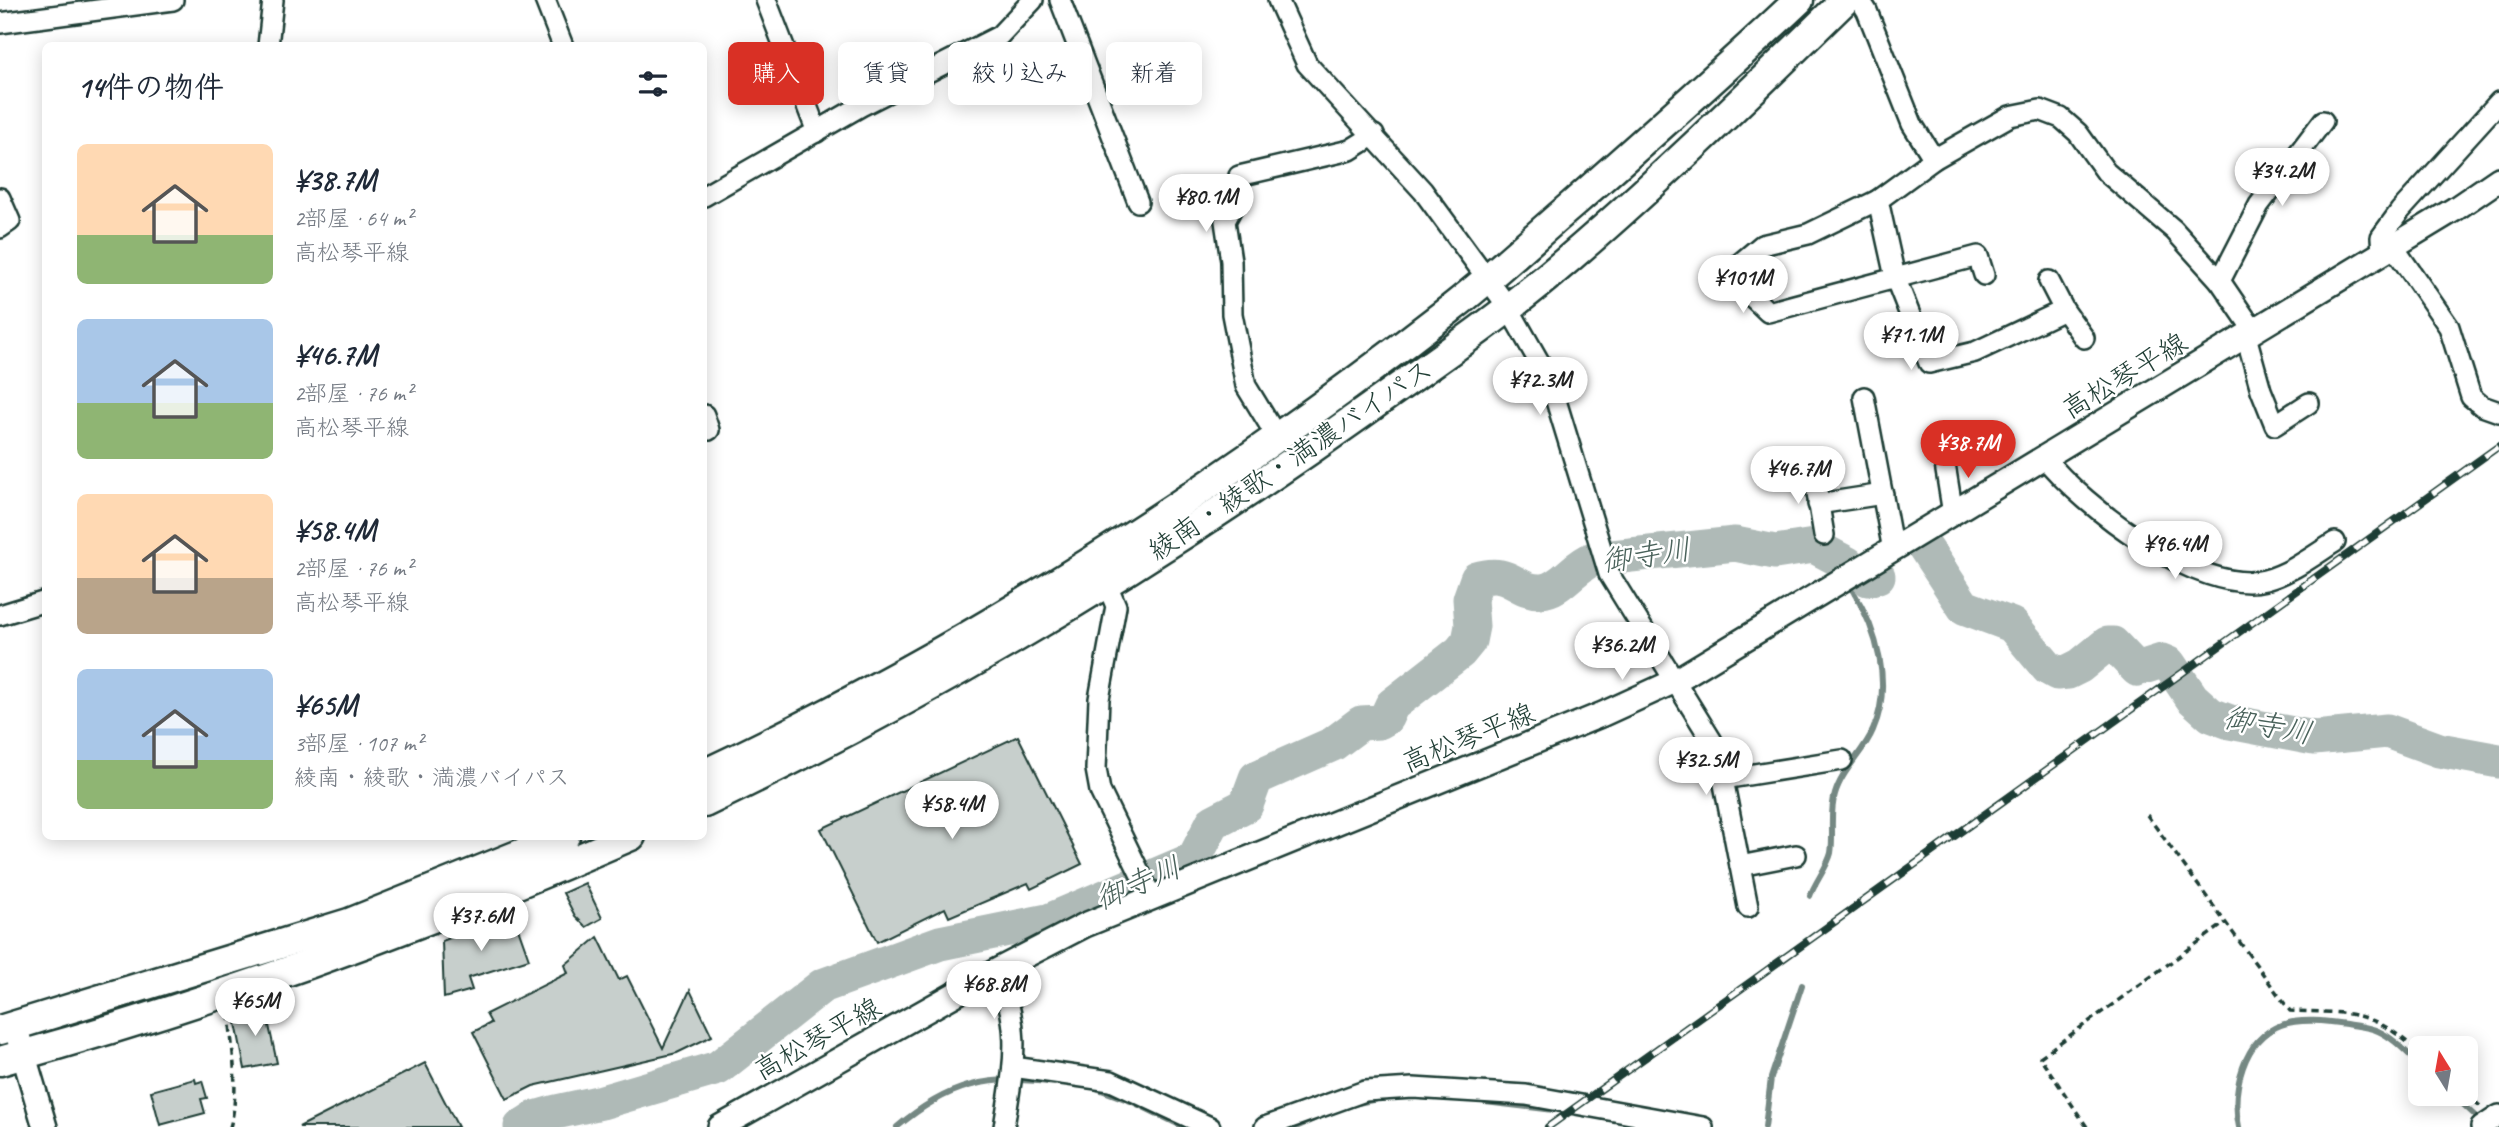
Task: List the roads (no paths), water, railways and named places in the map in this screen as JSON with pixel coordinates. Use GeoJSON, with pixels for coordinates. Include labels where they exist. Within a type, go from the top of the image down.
{"type":"FeatureCollection","features":[{"type":"Feature","properties":{"kind":"highway","name":"綾南・綾歌・満濃バイパス"},"geometry":{"type":"LineString","coordinates":[[707,772],[883,684],[1014,610],[1277,437],[1451,309],[1711,83],[1799,0]]}},
{"type":"Feature","properties":{"kind":"highway","name":"綾南・綾歌・満濃バイパス"},"geometry":{"type":"LineString","coordinates":[[707,801],[897,706],[1029,632],[1264,484],[1545,278],[1736,107],[1845,0]]}},
{"type":"Feature","properties":{"kind":"highway"},"geometry":{"type":"LineString","coordinates":[[7,1028],[349,923],[555,840]]}},
{"type":"Feature","properties":{"kind":"highway"},"geometry":{"type":"LineString","coordinates":[[12,1058],[360,947],[621,840]]}},
{"type":"Feature","properties":{"kind":"main road","name":"高松琴平線"},"geometry":{"type":"LineString","coordinates":[[720,1127],[996,971],[1085,925],[1146,887],[1603,714],[1675,681],[2388,250],[2499,179]]}},
{"type":"Feature","properties":{"kind":"main road"},"geometry":{"type":"LineString","coordinates":[[7,1028],[12,1058],[45,1127]]}},
{"type":"Feature","properties":{"kind":"street"},"geometry":{"type":"LineString","coordinates":[[0,23],[173,0]]}},
{"type":"Feature","properties":{"kind":"street"},"geometry":{"type":"LineString","coordinates":[[268,42],[272,0]]}},
{"type":"Feature","properties":{"kind":"street"},"geometry":{"type":"LineString","coordinates":[[545,0],[561,42]]}},
{"type":"Feature","properties":{"kind":"street"},"geometry":{"type":"LineString","coordinates":[[766,0],[817,132]]}},
{"type":"Feature","properties":{"kind":"street"},"geometry":{"type":"LineString","coordinates":[[707,194],[861,106],[999,36],[1033,0]]}},
{"type":"Feature","properties":{"kind":"street"},"geometry":{"type":"LineString","coordinates":[[1060,0],[1138,202]]}},
{"type":"Feature","properties":{"kind":"street"},"geometry":{"type":"LineString","coordinates":[[1278,0],[1307,64],[1423,191],[1488,277],[1550,380],[1605,558],[1712,741],[1723,779],[1748,907]]}},
{"type":"Feature","properties":{"kind":"street"},"geometry":{"type":"LineString","coordinates":[[1860,0],[1867,11],[1912,124],[1934,159]]}},
{"type":"Feature","properties":{"kind":"street"},"geometry":{"type":"LineString","coordinates":[[2499,102],[2400,211],[2381,237],[2388,250],[2449,327],[2471,397],[2499,412]]}},
{"type":"Feature","properties":{"kind":"street"},"geometry":{"type":"LineString","coordinates":[[1984,275],[1978,256],[1768,312],[1747,292],[1738,265],[1762,246],[1808,233],[1878,200],[1934,159],[2010,116],[2040,110],[2061,118],[2078,133],[2106,172],[2174,230],[2220,281],[2250,333],[2276,425],[2309,403]]}},
{"type":"Feature","properties":{"kind":"street"},"geometry":{"type":"LineString","coordinates":[[2220,281],[2259,205],[2323,121]]}},
{"type":"Feature","properties":{"kind":"street"},"geometry":{"type":"LineString","coordinates":[[1277,437],[1246,386],[1232,314],[1231,261],[1225,221],[1238,197],[1239,176],[1350,150],[1374,135]]}},
{"type":"Feature","properties":{"kind":"street"},"geometry":{"type":"LineString","coordinates":[[0,198],[10,221],[0,228]]}},
{"type":"Feature","properties":{"kind":"street"},"geometry":{"type":"LineString","coordinates":[[1878,200],[1895,277],[1929,363],[1975,352],[2064,310]]}},
{"type":"Feature","properties":{"kind":"street"},"geometry":{"type":"LineString","coordinates":[[2049,281],[2064,310],[2084,338]]}},
{"type":"Feature","properties":{"kind":"street"},"geometry":{"type":"LineString","coordinates":[[1864,397],[1893,550]]}},
{"type":"Feature","properties":{"kind":"street"},"geometry":{"type":"LineString","coordinates":[[1943,453],[1953,514]]}},
{"type":"Feature","properties":{"kind":"street"},"geometry":{"type":"LineString","coordinates":[[2045,457],[2064,482],[2152,550],[2235,582],[2264,580],[2275,576],[2297,567],[2335,542]]}},
{"type":"Feature","properties":{"kind":"street"},"geometry":{"type":"LineString","coordinates":[[1813,469],[1824,535]]}},
{"type":"Feature","properties":{"kind":"street"},"geometry":{"type":"LineString","coordinates":[[1818,504],[1883,494]]}},
{"type":"Feature","properties":{"kind":"street"},"geometry":{"type":"LineString","coordinates":[[1106,582],[1116,607],[1099,699],[1096,769],[1100,791],[1146,887]]}},
{"type":"Feature","properties":{"kind":"street"},"geometry":{"type":"LineString","coordinates":[[0,615],[42,602]]}},
{"type":"Feature","properties":{"kind":"street"},"geometry":{"type":"LineString","coordinates":[[1723,779],[1842,760]]}},
{"type":"Feature","properties":{"kind":"street"},"geometry":{"type":"LineString","coordinates":[[1740,866],[1796,855]]}},
{"type":"Feature","properties":{"kind":"street"},"geometry":{"type":"LineString","coordinates":[[996,971],[1008,994],[1014,1020],[1012,1075],[1004,1127]]}},
{"type":"Feature","properties":{"kind":"street"},"geometry":{"type":"LineString","coordinates":[[1012,1075],[1111,1081],[1210,1127]]}},
{"type":"Feature","properties":{"kind":"street"},"geometry":{"type":"LineString","coordinates":[[1265,1127],[1342,1097],[1384,1088],[1526,1095],[1703,1127]]}},
{"type":"Feature","properties":{"kind":"street"},"geometry":{"type":"LineString","coordinates":[[2481,1127],[2499,1115]]}},
{"type":"Feature","properties":{"kind":"waterway","name":"御寺川"},"geometry":{"type":"LineString","coordinates":[[521,1127],[535,1118],[602,1102],[718,1068],[822,986],[940,943],[1048,921],[1194,859],[1213,822],[1246,805],[1256,778],[1333,744],[1361,723],[1379,722],[1386,718],[1392,705],[1460,652],[1469,641],[1472,626],[1470,599],[1477,579],[1498,576],[1525,588],[1541,591],[1555,587],[1593,559],[1735,544],[1775,552],[1814,546],[1848,564]]}},
{"type":"Feature","properties":{"kind":"waterway","name":"御寺川"},"geometry":{"type":"LineString","coordinates":[[1924,546],[1964,607],[2012,625],[2048,668],[2057,673],[2068,672],[2080,666],[2107,644],[2113,644],[2137,669],[2162,661],[2169,664],[2192,698],[2211,715],[2230,722],[2314,738],[2387,731],[2439,750],[2499,761]]}},
{"type":"Feature","properties":{"kind":"waterway","name":"御寺川"},"geometry":{"type":"LineString","coordinates":[[1868,579],[1878,576]]}},
{"type":"Feature","properties":{"kind":"waterway"},"geometry":{"type":"LineString","coordinates":[[1810,896],[1831,853],[1832,809],[1838,785],[1869,738],[1879,713],[1882,695],[1880,658],[1869,623],[1853,591],[1871,580]]}},
{"type":"Feature","properties":{"kind":"waterway"},"geometry":{"type":"LineString","coordinates":[[1765,1127],[1771,1078],[1802,985]]}},
{"type":"Feature","properties":{"kind":"waterway"},"geometry":{"type":"LineString","coordinates":[[2239,1127],[2237,1098],[2243,1068],[2257,1042],[2281,1025],[2314,1021],[2371,1028],[2408,1054]]}},
{"type":"Feature","properties":{"kind":"waterway"},"geometry":{"type":"LineString","coordinates":[[897,1127],[934,1101],[970,1086],[1009,1080],[1054,1083]]}},
{"type":"Feature","properties":{"kind":"waterway"},"geometry":{"type":"LineString","coordinates":[[1096,1088],[1133,1102],[1184,1127]]}},
{"type":"Feature","properties":{"kind":"waterway"},"geometry":{"type":"LineString","coordinates":[[1353,1104],[1377,1099]]}},
{"type":"Feature","properties":{"kind":"waterway"},"geometry":{"type":"LineString","coordinates":[[1485,1102],[1554,1110]]}},
{"type":"Feature","properties":{"kind":"waterway"},"geometry":{"type":"LineString","coordinates":[[2465,1106],[2477,1117]]}},
{"type":"Feature","properties":{"kind":"waterway"},"geometry":{"type":"LineString","coordinates":[[1296,1127],[1314,1119]]}},
{"type":"Feature","properties":{"kind":"railway"},"geometry":{"type":"LineString","coordinates":[[1548,1127],[2499,446]]}}]}
